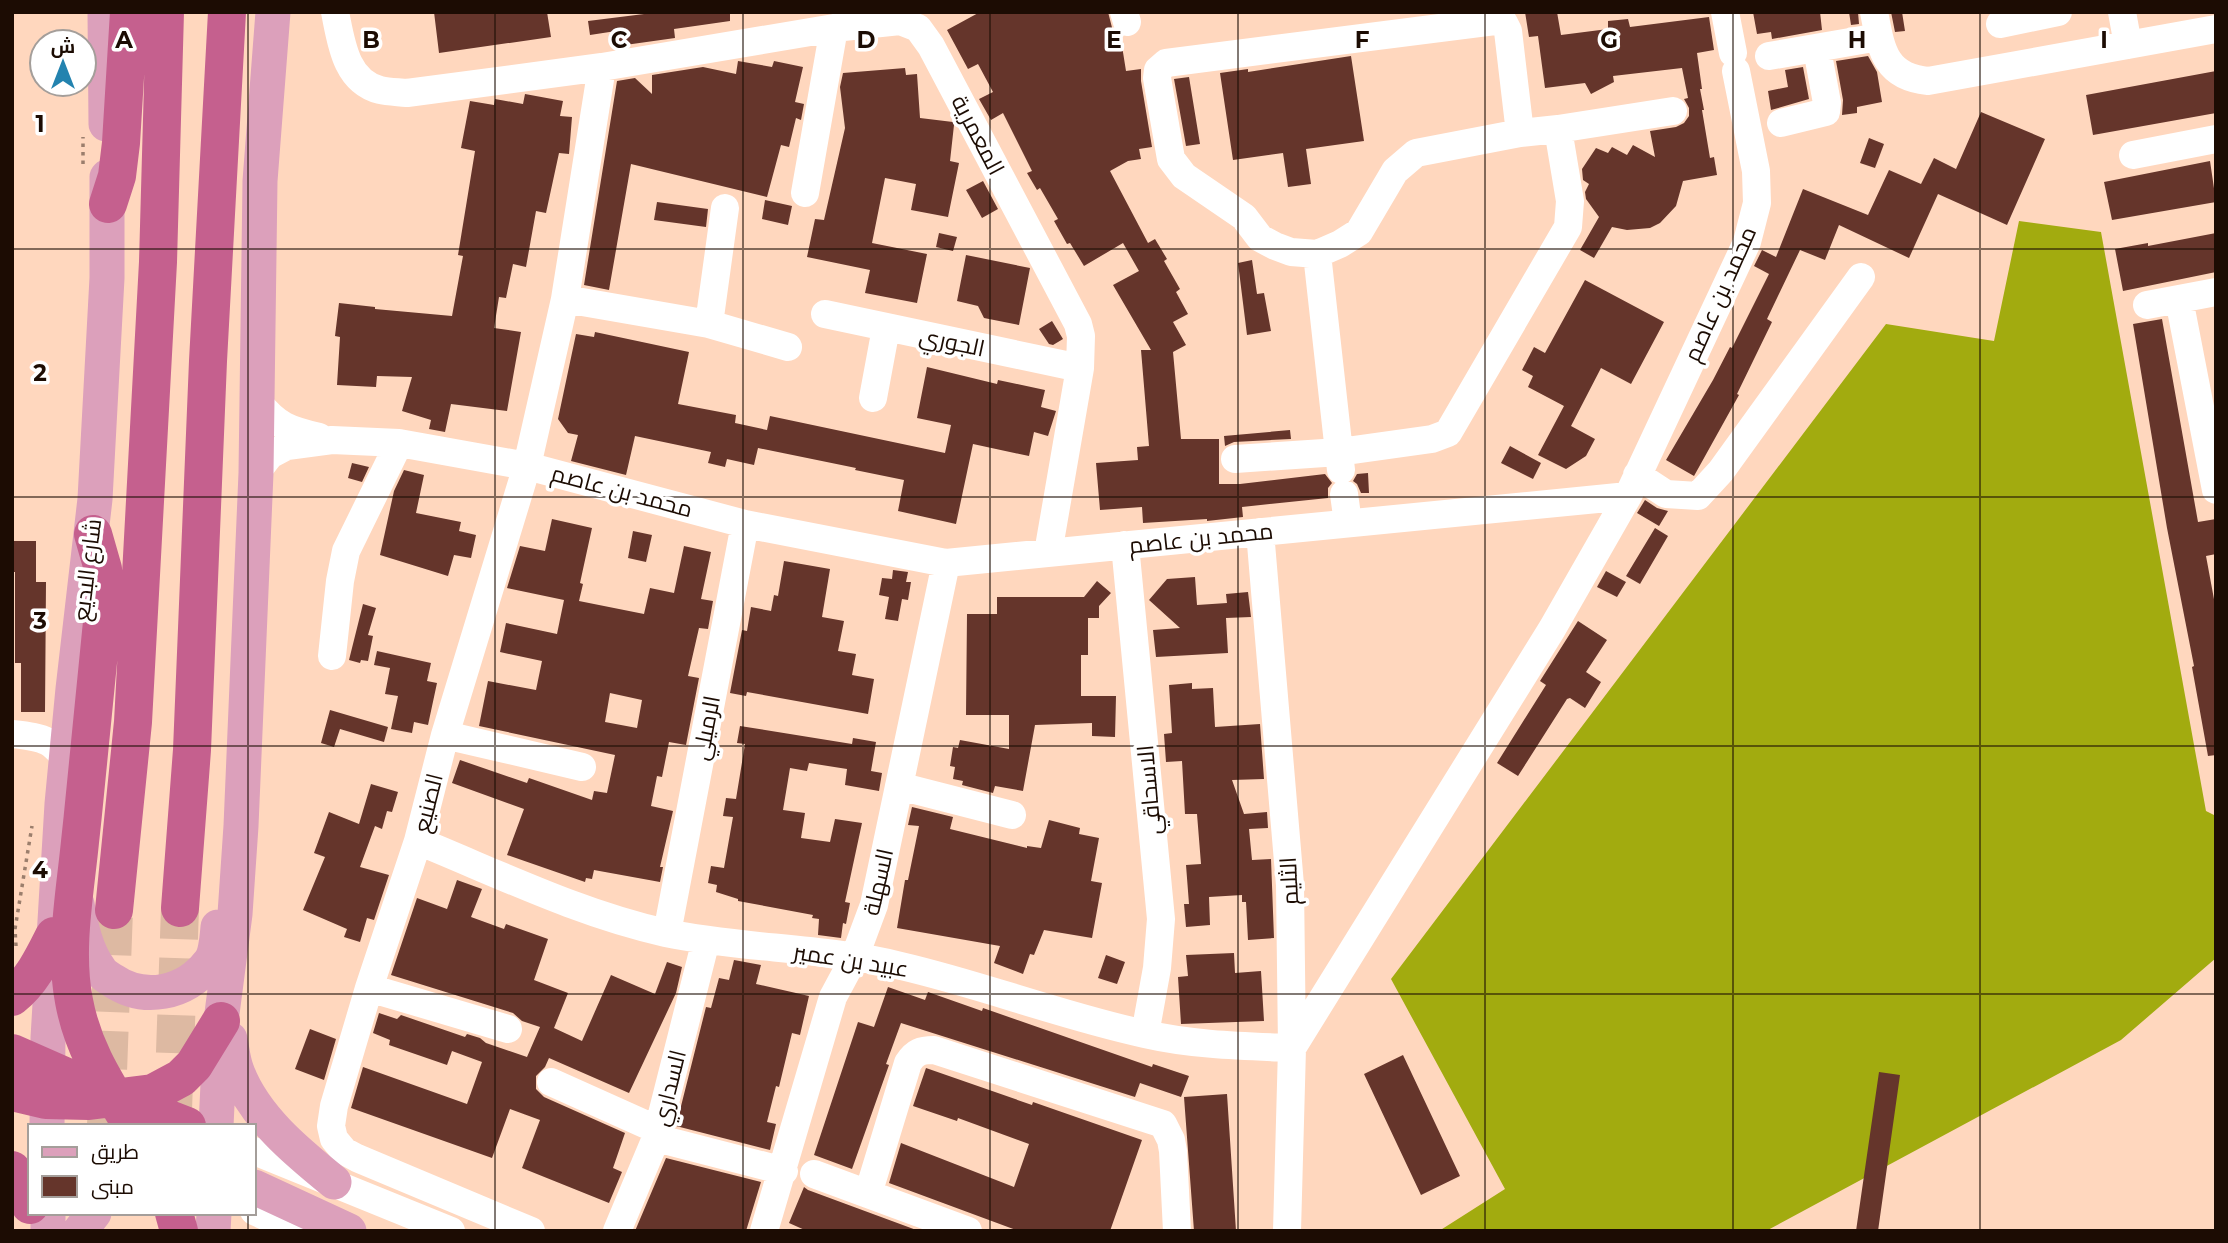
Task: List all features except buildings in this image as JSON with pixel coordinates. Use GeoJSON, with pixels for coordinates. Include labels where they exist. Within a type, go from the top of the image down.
{"type":"FeatureCollection","features":[{"type":"Feature","properties":{"kind":"highway"},"geometry":{"type":"LineString","coordinates":[[108,204],[117,176],[121,143],[129,12]]}},
{"type":"Feature","properties":{"kind":"highway"},"geometry":{"type":"LineString","coordinates":[[114,910],[133,722],[158,262],[165,12]]}},
{"type":"Feature","properties":{"kind":"highway"},"geometry":{"type":"LineString","coordinates":[[180,908],[190,790],[208,360],[227,12]]}},
{"type":"Feature","properties":{"kind":"highway"},"geometry":{"type":"LineString","coordinates":[[224,75],[236,12]]}},
{"type":"Feature","properties":{"kind":"highway"},"geometry":{"type":"LineString","coordinates":[[93,534],[103,569],[105,592],[76,770],[75,894],[71,956],[74,1001],[113,1112]]}},
{"type":"Feature","properties":{"kind":"highway"},"geometry":{"type":"LineString","coordinates":[[12,997],[29,979],[54,936]]}},
{"type":"Feature","properties":{"kind":"highway"},"geometry":{"type":"LineString","coordinates":[[113,1112],[181,1078],[194,1065],[221,1021]]}},
{"type":"Feature","properties":{"kind":"highway"},"geometry":{"type":"LineString","coordinates":[[12,1117],[33,1094],[176,1124]]}},
{"type":"Feature","properties":{"kind":"highway"},"geometry":{"type":"LineString","coordinates":[[12,1170],[28,1201]]}},
{"type":"Feature","properties":{"kind":"main road","name":"شارع البديع"},"geometry":{"type":"LineString","coordinates":[[93,534],[107,278],[105,12]]}},
{"type":"Feature","properties":{"kind":"main road"},"geometry":{"type":"LineString","coordinates":[[216,1124],[221,1021],[238,864],[256,473],[260,181],[273,12]]}},
{"type":"Feature","properties":{"kind":"main road"},"geometry":{"type":"LineString","coordinates":[[75,894],[86,945],[101,973],[122,987],[139,993],[162,993],[194,978],[211,961],[217,936],[236,670],[249,638]]}},
{"type":"Feature","properties":{"kind":"main road"},"geometry":{"type":"LineString","coordinates":[[33,1094],[76,770]]}},
{"type":"Feature","properties":{"kind":"main road"},"geometry":{"type":"LineString","coordinates":[[227,976],[230,1038],[236,1070],[248,1095],[299,1154],[334,1182]]}},
{"type":"Feature","properties":{"kind":"main road"},"geometry":{"type":"LineString","coordinates":[[256,1187],[349,1231]]}},
{"type":"Feature","properties":{"kind":"main road"},"geometry":{"type":"LineString","coordinates":[[79,1231],[92,1215]]}},
{"type":"Feature","properties":{"kind":"street","name":"المعمرية"},"geometry":{"type":"LineString","coordinates":[[335,12],[344,58],[359,77],[377,90],[407,93],[602,67],[834,28],[900,21],[909,23],[925,35],[1078,324],[1081,336],[1080,368],[1048,553]]}},
{"type":"Feature","properties":{"kind":"street","name":"محمد بن عاصم"},"geometry":{"type":"LineString","coordinates":[[258,402],[272,419],[290,431],[332,440],[399,443],[527,466],[745,524],[946,563],[1348,523],[1632,485],[1747,242],[1757,203],[1756,171],[1725,12]]}},
{"type":"Feature","properties":{"kind":"street"},"geometry":{"type":"LineString","coordinates":[[2000,24],[2058,12]]}},
{"type":"Feature","properties":{"kind":"street"},"geometry":{"type":"LineString","coordinates":[[2122,12],[2128,45]]}},
{"type":"Feature","properties":{"kind":"street"},"geometry":{"type":"LineString","coordinates":[[1520,133],[1508,31],[1504,23],[1495,21],[1166,64],[1158,70],[1157,78],[1171,159],[1184,176],[1244,217],[1260,238],[1291,252],[1317,254],[1359,232],[1395,171],[1416,153],[1520,133],[1672,111]]}},
{"type":"Feature","properties":{"kind":"street"},"geometry":{"type":"LineString","coordinates":[[1769,56],[1817,49],[1877,24],[1885,57],[1891,65],[1908,77],[1928,81],[2128,45],[2204,24]]}},
{"type":"Feature","properties":{"kind":"street"},"geometry":{"type":"LineString","coordinates":[[805,193],[834,28]]}},
{"type":"Feature","properties":{"kind":"street"},"geometry":{"type":"LineString","coordinates":[[1781,123],[1826,112],[1827,103],[1817,49]]}},
{"type":"Feature","properties":{"kind":"street"},"geometry":{"type":"LineString","coordinates":[[527,466],[565,299],[602,67]]}},
{"type":"Feature","properties":{"kind":"street"},"geometry":{"type":"LineString","coordinates":[[1235,459],[1341,472],[1448,433],[1568,227],[1570,201],[1558,129]]}},
{"type":"Feature","properties":{"kind":"street"},"geometry":{"type":"LineString","coordinates":[[2133,155],[2216,139]]}},
{"type":"Feature","properties":{"kind":"street"},"geometry":{"type":"LineString","coordinates":[[709,324],[725,208]]}},
{"type":"Feature","properties":{"kind":"street"},"geometry":{"type":"LineString","coordinates":[[1317,254],[1348,523]]}},
{"type":"Feature","properties":{"kind":"street"},"geometry":{"type":"LineString","coordinates":[[1292,1048],[1552,629],[1632,485],[1666,494],[1698,496],[1721,471],[1861,277]]}},
{"type":"Feature","properties":{"kind":"street"},"geometry":{"type":"LineString","coordinates":[[2147,305],[2216,292]]}},
{"type":"Feature","properties":{"kind":"street"},"geometry":{"type":"LineString","coordinates":[[565,299],[709,324],[788,347]]}},
{"type":"Feature","properties":{"kind":"street"},"geometry":{"type":"LineString","coordinates":[[2179,299],[2216,490]]}},
{"type":"Feature","properties":{"kind":"street","name":"الجوري"},"geometry":{"type":"LineString","coordinates":[[825,314],[1080,368]]}},
{"type":"Feature","properties":{"kind":"street"},"geometry":{"type":"LineString","coordinates":[[873,398],[886,328]]}},
{"type":"Feature","properties":{"kind":"street","name":"محمد بن عاصم"},"geometry":{"type":"LineString","coordinates":[[256,473],[270,454],[287,446],[332,440]]}},
{"type":"Feature","properties":{"kind":"street"},"geometry":{"type":"LineString","coordinates":[[332,656],[346,551],[399,443]]}},
{"type":"Feature","properties":{"kind":"street","name":"الصنيع"},"geometry":{"type":"LineString","coordinates":[[466,1204],[356,1158],[344,1151],[334,1139],[331,1126],[334,1105],[369,988],[418,841],[445,735],[527,466]]}},
{"type":"Feature","properties":{"kind":"street","name":"الرميلي"},"geometry":{"type":"LineString","coordinates":[[667,933],[745,524]]}},
{"type":"Feature","properties":{"kind":"street","name":"الثليم"},"geometry":{"type":"LineString","coordinates":[[1260,532],[1290,886],[1292,1048],[1287,1231]]}},
{"type":"Feature","properties":{"kind":"street","name":"الاسحاقي"},"geometry":{"type":"LineString","coordinates":[[1125,545],[1161,919],[1157,968],[1144,1034]]}},
{"type":"Feature","properties":{"kind":"street","name":"السهلة"},"geometry":{"type":"LineString","coordinates":[[764,1231],[784,1171],[833,997],[855,956],[874,905],[946,563]]}},
{"type":"Feature","properties":{"kind":"street"},"geometry":{"type":"LineString","coordinates":[[12,734],[34,736],[52,742],[76,770]]}},
{"type":"Feature","properties":{"kind":"street"},"geometry":{"type":"LineString","coordinates":[[445,735],[583,767]]}},
{"type":"Feature","properties":{"kind":"street"},"geometry":{"type":"LineString","coordinates":[[899,786],[1012,815]]}},
{"type":"Feature","properties":{"kind":"street","name":"عبيد بن عمير"},"geometry":{"type":"LineString","coordinates":[[418,841],[609,919],[667,933],[706,940],[855,956],[902,966],[1144,1034],[1194,1043],[1292,1048]]}},
{"type":"Feature","properties":{"kind":"street","name":"السداري"},"geometry":{"type":"LineString","coordinates":[[617,1231],[657,1134],[706,940]]}},
{"type":"Feature","properties":{"kind":"street"},"geometry":{"type":"LineString","coordinates":[[369,988],[508,1030]]}},
{"type":"Feature","properties":{"kind":"street"},"geometry":{"type":"LineString","coordinates":[[868,1194],[908,1063],[914,1054],[922,1050],[934,1050],[1163,1124],[1173,1151],[1177,1231]]}},
{"type":"Feature","properties":{"kind":"street"},"geometry":{"type":"LineString","coordinates":[[551,1082],[657,1134],[784,1171]]}},
{"type":"Feature","properties":{"kind":"street"},"geometry":{"type":"LineString","coordinates":[[256,1152],[451,1231]]}},
{"type":"Feature","properties":{"kind":"street"},"geometry":{"type":"LineString","coordinates":[[814,1174],[968,1231]]}},
{"type":"Feature","properties":{"kind":"street"},"geometry":{"type":"LineString","coordinates":[[410,1214],[466,1204],[531,1231]]}},
{"type":"Feature","properties":{"kind":"street"},"geometry":{"type":"LineString","coordinates":[[256,1212],[297,1231]]}},
{"type":"Feature","properties":{"kind":"path"},"geometry":{"type":"LineString","coordinates":[[82,175],[83,135]]}},
{"type":"Feature","properties":{"kind":"path"},"geometry":{"type":"LineString","coordinates":[[16,949],[15,929],[32,826]]}},
{"type":"Feature","properties":{"kind":"shaded area"},"geometry":{"type":"Polygon","coordinates":[[[2019,221],[2101,232],[2206,811],[2216,816],[2216,958],[2121,1040],[1766,1231],[1439,1231],[1505,1189],[1391,979],[1886,324],[1994,341],[2019,221]]]}},
{"type":"Feature","properties":{"kind":"tunnel"},"geometry":{"type":"LineString","coordinates":[[173,1110],[180,908]]}},
{"type":"Feature","properties":{"kind":"tunnel"},"geometry":{"type":"LineString","coordinates":[[106,1124],[114,910]]}}]}
